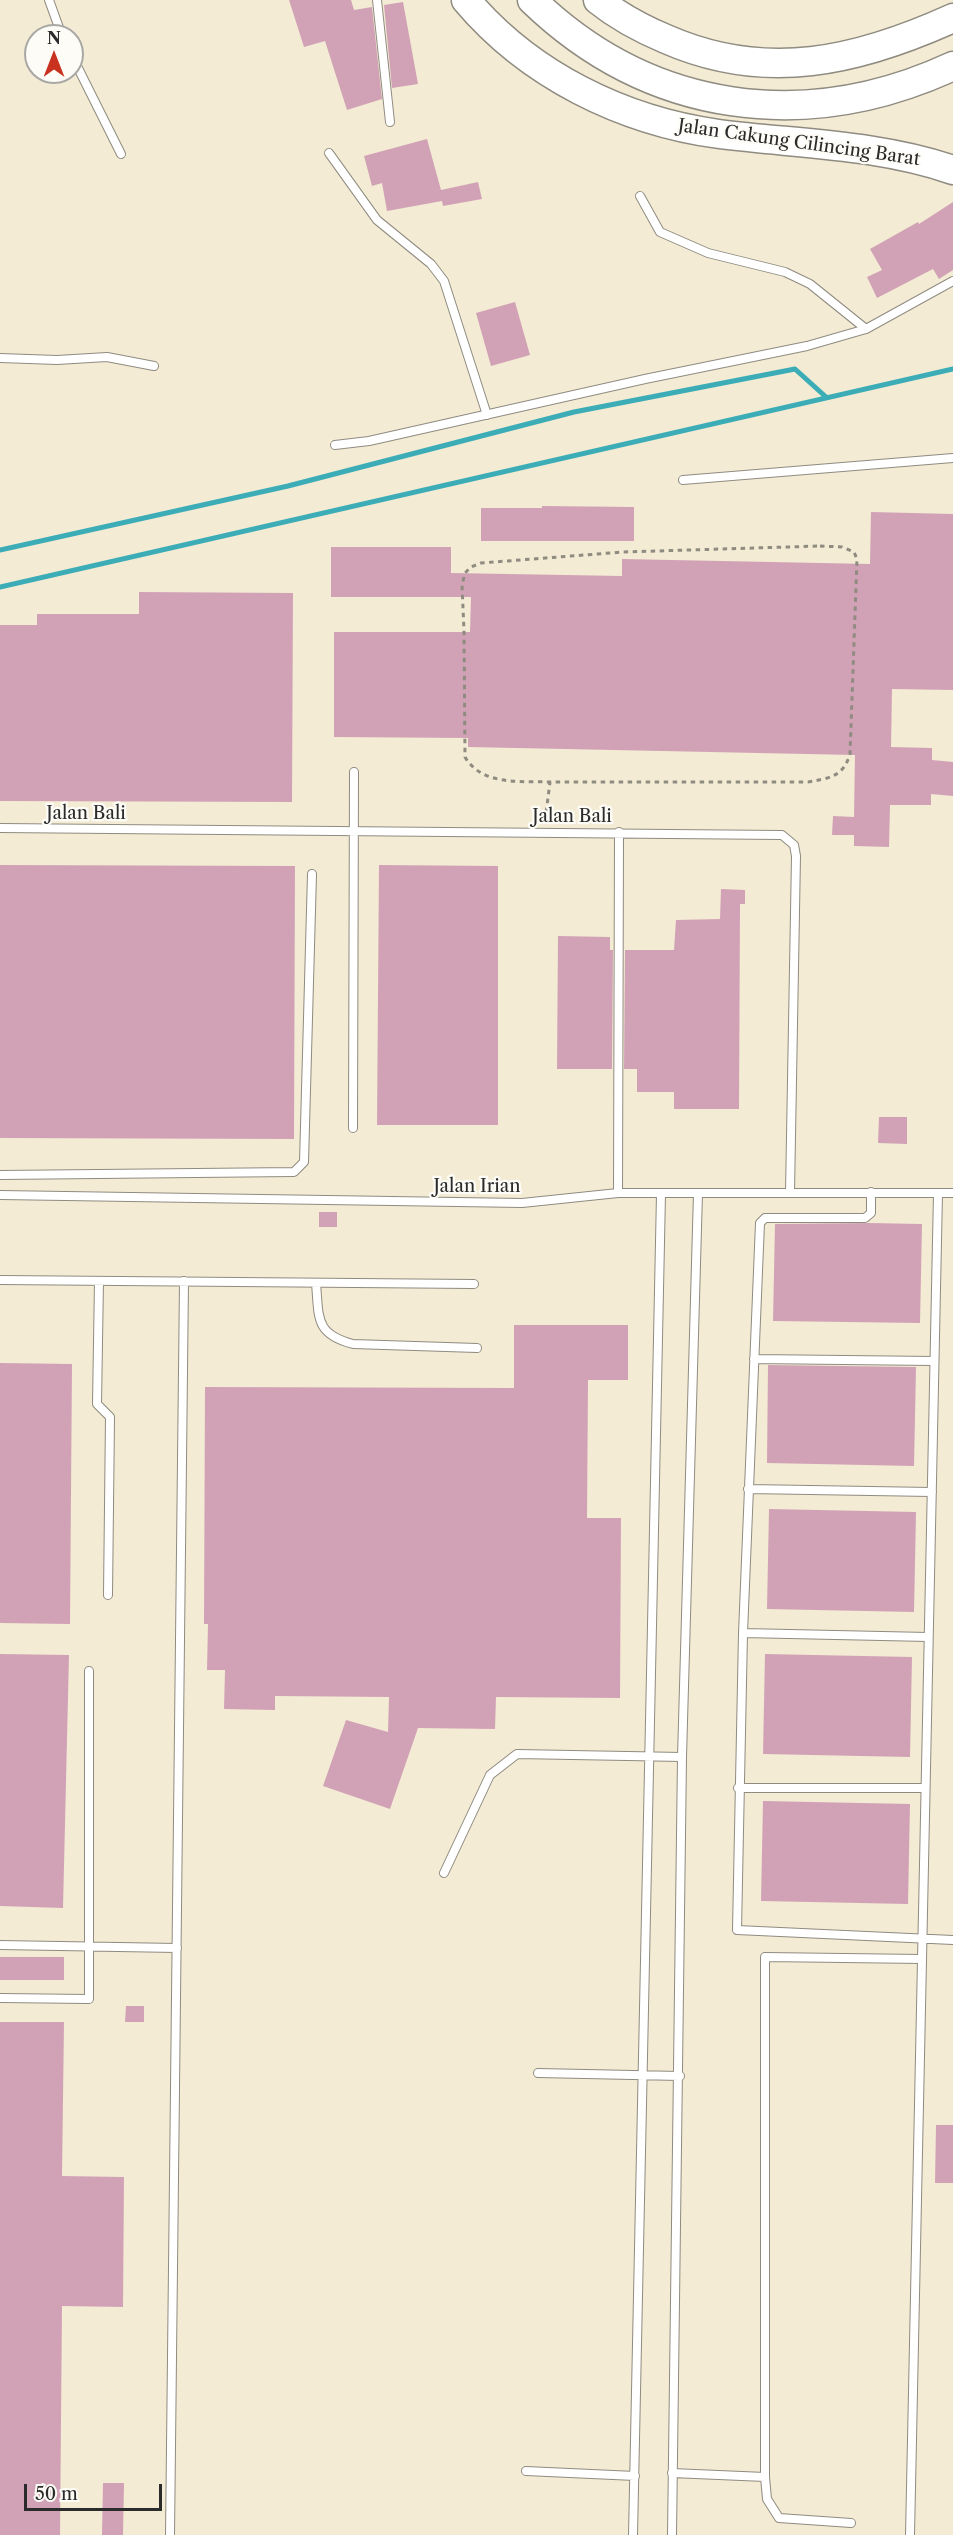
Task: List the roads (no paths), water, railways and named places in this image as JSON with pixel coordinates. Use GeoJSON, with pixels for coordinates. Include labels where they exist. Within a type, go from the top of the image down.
{"type":"FeatureCollection","features":[{"type":"Feature","properties":{"kind":"highway","name":"Jalan Cakung Cilincing Barat"},"geometry":{"type":"LineString","coordinates":[[466,0],[482,19],[506,41],[535,63],[597,99],[634,115],[718,134],[892,153],[953,170]]}},
{"type":"Feature","properties":{"kind":"highway"},"geometry":{"type":"LineString","coordinates":[[532,0],[584,43],[629,70],[671,87],[716,100],[775,106],[832,103],[888,90],[953,66]]}},
{"type":"Feature","properties":{"kind":"highway"},"geometry":{"type":"LineString","coordinates":[[598,0],[630,21],[675,43],[717,57],[768,64],[846,57],[902,40],[953,18]]}},
{"type":"Feature","properties":{"kind":"lane"},"geometry":{"type":"LineString","coordinates":[[49,0],[58,24]]}},
{"type":"Feature","properties":{"kind":"lane"},"geometry":{"type":"LineString","coordinates":[[378,0],[390,122]]}},
{"type":"Feature","properties":{"kind":"lane"},"geometry":{"type":"LineString","coordinates":[[84,80],[121,154]]}},
{"type":"Feature","properties":{"kind":"lane"},"geometry":{"type":"LineString","coordinates":[[329,153],[377,220],[431,264],[444,281],[487,415]]}},
{"type":"Feature","properties":{"kind":"lane"},"geometry":{"type":"LineString","coordinates":[[640,196],[660,232],[708,253],[785,272],[810,284],[866,329]]}},
{"type":"Feature","properties":{"kind":"lane"},"geometry":{"type":"LineString","coordinates":[[335,445],[369,441],[645,379],[807,346],[866,329],[953,281]]}},
{"type":"Feature","properties":{"kind":"lane"},"geometry":{"type":"LineString","coordinates":[[0,358],[57,360],[107,357],[154,366]]}},
{"type":"Feature","properties":{"kind":"lane"},"geometry":{"type":"LineString","coordinates":[[683,480],[953,458]]}},
{"type":"Feature","properties":{"kind":"lane"},"geometry":{"type":"LineString","coordinates":[[352,1128],[354,772]]}},
{"type":"Feature","properties":{"kind":"lane","name":"Jalan Bali"},"geometry":{"type":"LineString","coordinates":[[0,828],[782,835],[794,845],[796,856],[790,1192]]}},
{"type":"Feature","properties":{"kind":"lane"},"geometry":{"type":"LineString","coordinates":[[618,1193],[619,832]]}},
{"type":"Feature","properties":{"kind":"lane"},"geometry":{"type":"LineString","coordinates":[[0,1174],[294,1172],[302,1167],[304,1162],[312,874]]}},
{"type":"Feature","properties":{"kind":"lane"},"geometry":{"type":"LineString","coordinates":[[871,1192],[871,1213],[866,1218],[765,1218],[760,1223],[743,1633],[738,1788],[737,1930],[953,1940]]}},
{"type":"Feature","properties":{"kind":"lane","name":"Jalan Irian"},"geometry":{"type":"LineString","coordinates":[[0,1196],[522,1203],[618,1193],[953,1193]]}},
{"type":"Feature","properties":{"kind":"lane"},"geometry":{"type":"LineString","coordinates":[[672,2535],[680,2076],[682,1757],[698,1193]]}},
{"type":"Feature","properties":{"kind":"lane"},"geometry":{"type":"LineString","coordinates":[[910,2535],[938,1193]]}},
{"type":"Feature","properties":{"kind":"lane"},"geometry":{"type":"LineString","coordinates":[[633,2535],[661,1194]]}},
{"type":"Feature","properties":{"kind":"lane"},"geometry":{"type":"LineString","coordinates":[[0,1280],[474,1284]]}},
{"type":"Feature","properties":{"kind":"lane"},"geometry":{"type":"LineString","coordinates":[[99,1281],[97,1404],[110,1417],[108,1595]]}},
{"type":"Feature","properties":{"kind":"lane"},"geometry":{"type":"LineString","coordinates":[[170,2535],[184,1281]]}},
{"type":"Feature","properties":{"kind":"lane"},"geometry":{"type":"LineString","coordinates":[[316,1282],[321,1323],[327,1333],[336,1340],[353,1344],[477,1348]]}},
{"type":"Feature","properties":{"kind":"lane"},"geometry":{"type":"LineString","coordinates":[[754,1359],[934,1361]]}},
{"type":"Feature","properties":{"kind":"lane"},"geometry":{"type":"LineString","coordinates":[[748,1489],[932,1492]]}},
{"type":"Feature","properties":{"kind":"lane"},"geometry":{"type":"LineString","coordinates":[[743,1633],[928,1637]]}},
{"type":"Feature","properties":{"kind":"lane"},"geometry":{"type":"LineString","coordinates":[[0,1998],[89,1999],[88,1671]]}},
{"type":"Feature","properties":{"kind":"lane"},"geometry":{"type":"LineString","coordinates":[[444,1873],[490,1774],[517,1754],[682,1757]]}},
{"type":"Feature","properties":{"kind":"lane"},"geometry":{"type":"LineString","coordinates":[[738,1788],[926,1788]]}},
{"type":"Feature","properties":{"kind":"lane"},"geometry":{"type":"LineString","coordinates":[[0,1945],[177,1947]]}},
{"type":"Feature","properties":{"kind":"lane"},"geometry":{"type":"LineString","coordinates":[[851,2523],[779,2518],[767,2499],[765,2477],[765,1957],[922,1959]]}},
{"type":"Feature","properties":{"kind":"lane"},"geometry":{"type":"LineString","coordinates":[[538,2073],[680,2076]]}},
{"type":"Feature","properties":{"kind":"lane"},"geometry":{"type":"LineString","coordinates":[[526,2471],[634,2476]]}},
{"type":"Feature","properties":{"kind":"lane"},"geometry":{"type":"LineString","coordinates":[[672,2473],[765,2477]]}},
{"type":"Feature","properties":{"kind":"waterway"},"geometry":{"type":"LineString","coordinates":[[0,550],[288,486],[574,412],[795,369],[826,397]]}},
{"type":"Feature","properties":{"kind":"waterway"},"geometry":{"type":"LineString","coordinates":[[0,587],[953,369]]}}]}
